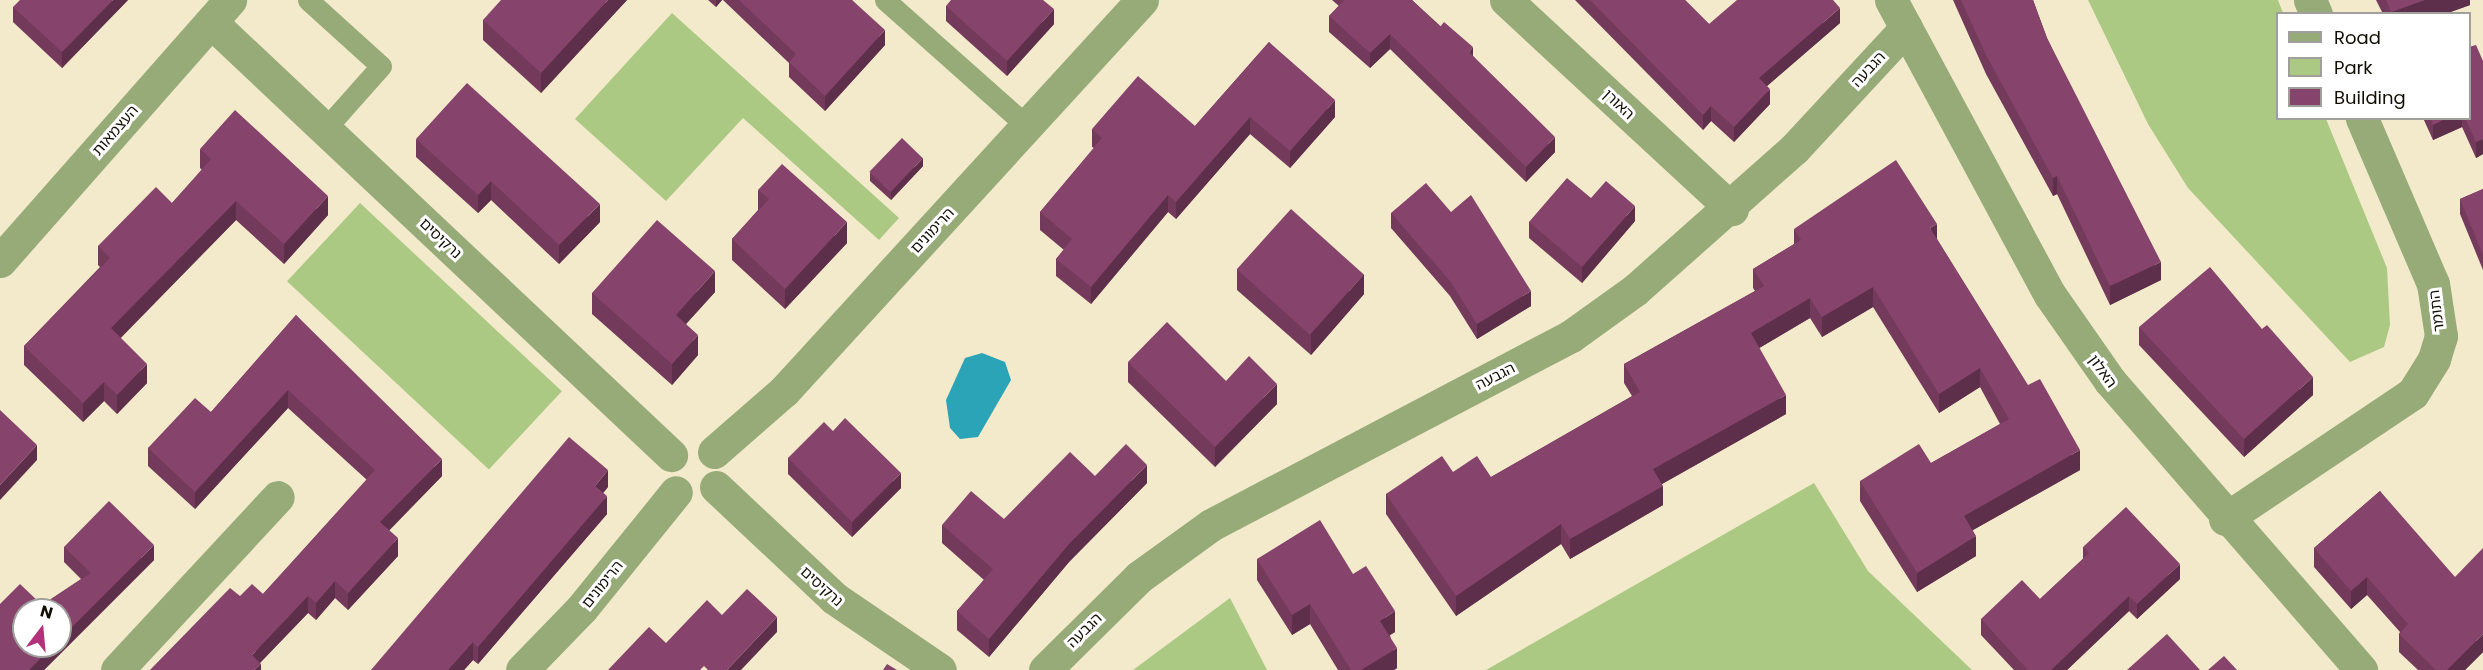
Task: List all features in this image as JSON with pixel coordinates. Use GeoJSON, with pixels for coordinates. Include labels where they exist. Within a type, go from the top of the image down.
{"type":"FeatureCollection","features":[{"type":"Feature","properties":{"kind":"street","name":"הרימונים"},"geometry":{"type":"LineString","coordinates":[[714,452],[784,391],[1142,0]]}},
{"type":"Feature","properties":{"kind":"street","name":"האורן"},"geometry":{"type":"LineString","coordinates":[[1506,0],[1732,208]]}},
{"type":"Feature","properties":{"kind":"street","name":"האלון"},"geometry":{"type":"LineString","coordinates":[[1891,0],[2050,295],[2110,381],[2225,519],[2361,670]]}},
{"type":"Feature","properties":{"kind":"street","name":"נרקיסים"},"geometry":{"type":"LineString","coordinates":[[220,11],[325,129],[671,455]]}},
{"type":"Feature","properties":{"kind":"street","name":"העצמאות"},"geometry":{"type":"LineString","coordinates":[[4,249],[220,11]]}},
{"type":"Feature","properties":{"kind":"street","name":"הגבעה"},"geometry":{"type":"LineString","coordinates":[[1045,670],[1139,577],[1210,525],[1572,336],[1732,208],[1906,28]]}},
{"type":"Feature","properties":{"kind":"street","name":"התומר"},"geometry":{"type":"LineString","coordinates":[[2225,519],[2413,393],[2434,359],[2440,336],[2433,284],[2363,120]]}},
{"type":"Feature","properties":{"kind":"street"},"geometry":{"type":"LineString","coordinates":[[688,443],[714,452],[722,469],[716,487],[693,498],[675,492],[666,473],[671,455],[688,443]]}},
{"type":"Feature","properties":{"kind":"street","name":"נרקיסים"},"geometry":{"type":"LineString","coordinates":[[716,487],[834,598],[940,670]]}},
{"type":"Feature","properties":{"kind":"street","name":"הרימונים"},"geometry":{"type":"LineString","coordinates":[[522,670],[582,608],[675,492]]}},
{"type":"Feature","properties":{"kind":"street"},"geometry":{"type":"LineString","coordinates":[[117,670],[278,497]]}},
{"type":"Feature","properties":{"kind":"lane"},"geometry":{"type":"LineString","coordinates":[[308,0],[381,66],[325,129]]}},
{"type":"Feature","properties":{"kind":"lane"},"geometry":{"type":"LineString","coordinates":[[885,0],[1027,126]]}},
{"type":"Feature","properties":{"kind":"green space"},"geometry":{"type":"Polygon","coordinates":[[[2088,0],[2278,0],[2283,12],[2276,12],[2276,120],[2326,120],[2387,268],[2390,325],[2384,347],[2350,362],[2188,188],[2148,124],[2088,0]]]}},
{"type":"Feature","properties":{"kind":"green space"},"geometry":{"type":"Polygon","coordinates":[[[672,13],[899,218],[879,240],[743,118],[666,201],[575,119],[672,13]]]}},
{"type":"Feature","properties":{"kind":"green space"},"geometry":{"type":"Polygon","coordinates":[[[360,203],[562,391],[489,469],[287,281],[360,203]]]}},
{"type":"Feature","properties":{"kind":"green space"},"geometry":{"type":"Polygon","coordinates":[[[1814,483],[1868,571],[1972,670],[1486,670],[1814,483]]]}},
{"type":"Feature","properties":{"kind":"green space"},"geometry":{"type":"Polygon","coordinates":[[[1230,598],[1267,670],[1133,670],[1230,598]]]}},
{"type":"Feature","properties":{"kind":"water"},"geometry":{"type":"Polygon","coordinates":[[[982,353],[1005,362],[1011,380],[978,437],[960,439],[950,428],[946,400],[965,358],[982,353]]]}},
{"type":"Feature","properties":{"kind":"building"},"geometry":{"type":"Polygon","coordinates":[[[20,0],[113,0],[62,52],[13,7],[20,0]]]}},
{"type":"Feature","properties":{"kind":"building"},"geometry":{"type":"Polygon","coordinates":[[[501,0],[608,0],[541,73],[483,20],[501,0]]]}},
{"type":"Feature","properties":{"kind":"building"},"geometry":{"type":"Polygon","coordinates":[[[739,0],[852,0],[885,30],[825,96],[789,62],[796,54],[739,0]]]}},
{"type":"Feature","properties":{"kind":"building"},"geometry":{"type":"Polygon","coordinates":[[[951,0],[1043,0],[1054,9],[1007,61],[946,6],[951,0]]]}},
{"type":"Feature","properties":{"kind":"building"},"geometry":{"type":"Polygon","coordinates":[[[1344,0],[1412,0],[1440,27],[1444,22],[1473,47],[1469,52],[1555,137],[1526,167],[1390,34],[1370,53],[1329,16],[1344,0]]]}},
{"type":"Feature","properties":{"kind":"building"},"geometry":{"type":"Polygon","coordinates":[[[1590,0],[1685,0],[1709,24],[1737,0],[1833,0],[1840,8],[1759,78],[1770,89],[1734,127],[1711,106],[1703,115],[1590,0]]]}},
{"type":"Feature","properties":{"kind":"building"},"geometry":{"type":"Polygon","coordinates":[[[1961,0],[2033,0],[2047,38],[2161,262],[2110,286],[2057,176],[2053,178],[1986,55],[1961,0]]]}},
{"type":"Feature","properties":{"kind":"building"},"geometry":{"type":"Polygon","coordinates":[[[2386,0],[2425,0],[2391,12],[2386,0]]]}},
{"type":"Feature","properties":{"kind":"building"},"geometry":{"type":"Polygon","coordinates":[[[1269,42],[1335,100],[1290,151],[1250,117],[1176,202],[1168,195],[1091,287],[1056,259],[1072,239],[1040,212],[1102,138],[1092,129],[1138,76],[1195,126],[1269,42]]]}},
{"type":"Feature","properties":{"kind":"building"},"geometry":{"type":"Polygon","coordinates":[[[2476,45],[2483,61],[2483,139],[2476,142],[2466,120],[2471,120],[2471,46],[2476,45]]]}},
{"type":"Feature","properties":{"kind":"building"},"geometry":{"type":"Polygon","coordinates":[[[467,83],[600,204],[559,245],[491,181],[478,195],[416,139],[467,83]]]}},
{"type":"Feature","properties":{"kind":"building"},"geometry":{"type":"Polygon","coordinates":[[[235,110],[328,196],[284,244],[236,201],[111,328],[147,364],[117,395],[104,382],[83,403],[24,346],[110,258],[98,246],[156,187],[172,203],[211,159],[200,149],[235,110]]]}},
{"type":"Feature","properties":{"kind":"building"},"geometry":{"type":"Polygon","coordinates":[[[2431,120],[2443,120],[2433,125],[2431,120]]]}},
{"type":"Feature","properties":{"kind":"building"},"geometry":{"type":"Polygon","coordinates":[[[902,138],[923,158],[890,192],[869,172],[902,138]]]}},
{"type":"Feature","properties":{"kind":"building"},"geometry":{"type":"Polygon","coordinates":[[[1896,160],[1937,224],[1930,228],[2028,385],[2040,379],[2080,450],[1964,516],[1976,536],[1917,573],[1860,481],[1919,444],[1931,463],[2009,419],[1980,368],[1939,394],[1873,287],[1822,317],[1810,298],[1751,333],[1786,395],[1653,469],[1663,486],[1570,539],[1561,524],[1456,596],[1386,494],[1442,456],[1453,472],[1477,456],[1491,477],[1640,392],[1624,364],[1764,286],[1753,269],[1801,240],[1794,229],[1896,160]]]}},
{"type":"Feature","properties":{"kind":"building"},"geometry":{"type":"Polygon","coordinates":[[[782,164],[847,222],[785,289],[732,239],[769,199],[758,190],[782,164]]]}},
{"type":"Feature","properties":{"kind":"building"},"geometry":{"type":"Polygon","coordinates":[[[1567,178],[1591,198],[1606,181],[1635,206],[1582,267],[1529,222],[1567,178]]]}},
{"type":"Feature","properties":{"kind":"building"},"geometry":{"type":"Polygon","coordinates":[[[1426,183],[1451,212],[1471,195],[1531,291],[1477,324],[1450,281],[1391,213],[1426,183]]]}},
{"type":"Feature","properties":{"kind":"building"},"geometry":{"type":"Polygon","coordinates":[[[2483,189],[2483,255],[2460,199],[2483,189]]]}},
{"type":"Feature","properties":{"kind":"building"},"geometry":{"type":"Polygon","coordinates":[[[1291,209],[1364,275],[1310,335],[1237,269],[1291,209]]]}},
{"type":"Feature","properties":{"kind":"building"},"geometry":{"type":"Polygon","coordinates":[[[657,220],[715,271],[676,315],[698,335],[672,364],[592,293],[657,220]]]}},
{"type":"Feature","properties":{"kind":"building"},"geometry":{"type":"Polygon","coordinates":[[[2210,267],[2262,329],[2267,325],[2313,377],[2244,439],[2139,327],[2210,267]]]}},
{"type":"Feature","properties":{"kind":"building"},"geometry":{"type":"Polygon","coordinates":[[[296,315],[442,459],[380,522],[398,538],[348,593],[335,581],[316,603],[308,596],[252,655],[261,664],[254,670],[150,670],[230,588],[240,596],[252,584],[263,594],[375,470],[288,390],[195,492],[148,448],[195,398],[211,412],[296,315]]]}},
{"type":"Feature","properties":{"kind":"building"},"geometry":{"type":"Polygon","coordinates":[[[1167,322],[1226,381],[1249,356],[1277,384],[1215,447],[1128,362],[1167,322]]]}},
{"type":"Feature","properties":{"kind":"building"},"geometry":{"type":"Polygon","coordinates":[[[0,410],[37,445],[0,485],[0,410]]]}},
{"type":"Feature","properties":{"kind":"building"},"geometry":{"type":"Polygon","coordinates":[[[845,418],[901,473],[852,522],[788,458],[824,422],[833,431],[845,418]]]}},
{"type":"Feature","properties":{"kind":"building"},"geometry":{"type":"Polygon","coordinates":[[[569,437],[608,470],[595,486],[607,496],[478,647],[473,642],[448,670],[371,670],[569,437]]]}},
{"type":"Feature","properties":{"kind":"building"},"geometry":{"type":"Polygon","coordinates":[[[1126,444],[1147,465],[1069,544],[989,639],[957,611],[993,569],[942,525],[971,491],[1004,519],[1070,452],[1095,476],[1126,444]]]}},
{"type":"Feature","properties":{"kind":"building"},"geometry":{"type":"Polygon","coordinates":[[[2380,491],[2455,577],[2483,548],[2483,634],[2447,670],[2436,670],[2399,634],[2408,624],[2367,577],[2351,591],[2314,548],[2380,491]]]}},
{"type":"Feature","properties":{"kind":"building"},"geometry":{"type":"Polygon","coordinates":[[[109,501],[154,545],[72,627],[72,598],[53,598],[91,573],[64,547],[109,501]]]}},
{"type":"Feature","properties":{"kind":"building"},"geometry":{"type":"Polygon","coordinates":[[[2126,507],[2180,564],[2137,604],[2129,596],[2051,670],[2028,670],[1981,619],[2022,580],[2040,599],[2089,553],[2083,547],[2126,507]]]}},
{"type":"Feature","properties":{"kind":"building"},"geometry":{"type":"Polygon","coordinates":[[[1320,520],[1353,574],[1366,566],[1395,611],[1380,621],[1397,648],[1361,670],[1351,670],[1310,604],[1292,615],[1257,559],[1320,520]]]}},
{"type":"Feature","properties":{"kind":"building"},"geometry":{"type":"Polygon","coordinates":[[[20,584],[35,598],[12,598],[12,658],[41,658],[29,670],[0,670],[0,604],[20,584]]]}},
{"type":"Feature","properties":{"kind":"building"},"geometry":{"type":"Polygon","coordinates":[[[747,589],[777,617],[727,670],[708,670],[704,666],[700,670],[608,670],[649,627],[666,643],[707,600],[722,615],[747,589]]]}},
{"type":"Feature","properties":{"kind":"building"},"geometry":{"type":"Polygon","coordinates":[[[2167,634],[2200,670],[2127,670],[2167,634]]]}},
{"type":"Feature","properties":{"kind":"building"},"geometry":{"type":"Polygon","coordinates":[[[2224,656],[2237,670],[2208,670],[2224,656]]]}},
{"type":"Feature","properties":{"kind":"building"},"geometry":{"type":"Polygon","coordinates":[[[887,664],[897,670],[883,670],[887,664]]]}}]}
